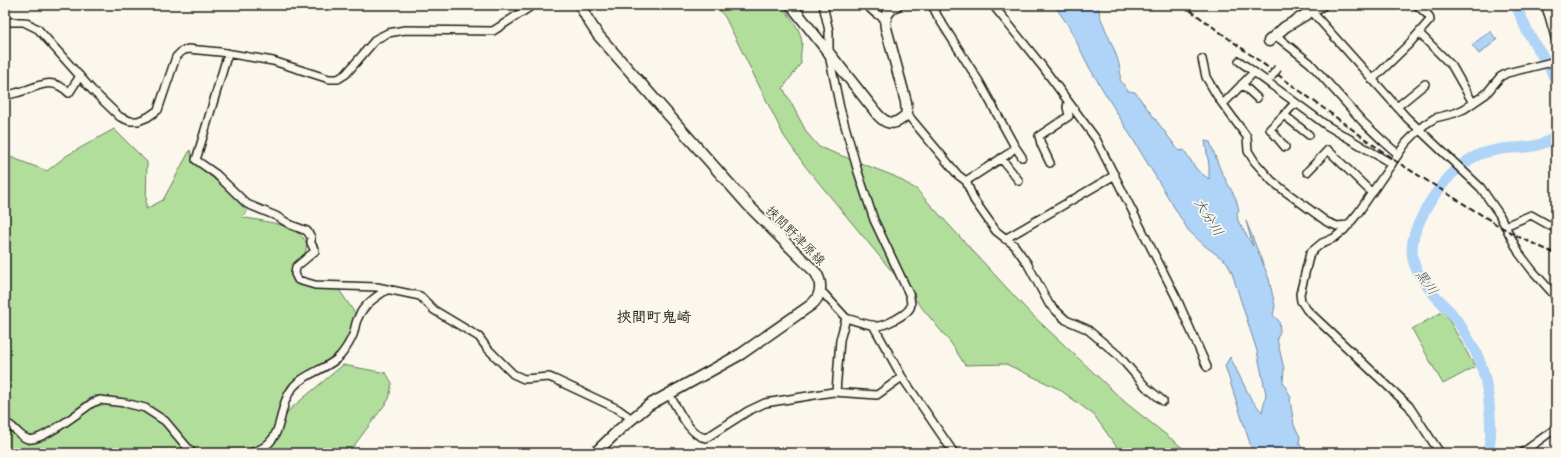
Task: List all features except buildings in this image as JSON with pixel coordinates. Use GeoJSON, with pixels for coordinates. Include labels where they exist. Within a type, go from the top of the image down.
{"type":"FeatureCollection","features":[{"type":"Feature","properties":{"kind":"main road","name":"挾間野津原線"},"geometry":{"type":"LineString","coordinates":[[580,5],[591,26],[671,118],[748,205],[816,273],[820,281],[820,293]]}},
{"type":"Feature","properties":{"kind":"main road"},"geometry":{"type":"LineString","coordinates":[[790,5],[882,120],[896,123],[907,114],[906,102],[886,28],[885,18],[887,13],[897,5]]}},
{"type":"Feature","properties":{"kind":"main road"},"geometry":{"type":"LineString","coordinates":[[1272,38],[1309,8],[1322,5]]}},
{"type":"Feature","properties":{"kind":"main road"},"geometry":{"type":"LineString","coordinates":[[595,453],[649,405],[745,351],[811,305],[817,300],[820,293]]}},
{"type":"Feature","properties":{"kind":"street"},"geometry":{"type":"LineString","coordinates":[[5,22],[24,22],[38,29],[80,76],[120,117],[130,121],[138,121],[152,116],[158,110],[175,59],[179,53],[191,49],[273,61],[329,79],[335,79],[346,74],[376,39],[388,32],[405,30],[493,31],[533,5]]}},
{"type":"Feature","properties":{"kind":"street"},"geometry":{"type":"LineString","coordinates":[[820,293],[824,294],[846,318],[878,326],[888,323],[901,316],[910,308],[911,304],[910,296],[874,220],[858,172],[840,108],[829,55],[830,34],[823,5]]}},
{"type":"Feature","properties":{"kind":"street"},"geometry":{"type":"LineString","coordinates":[[866,5],[876,14],[885,18]]}},
{"type":"Feature","properties":{"kind":"street"},"geometry":{"type":"LineString","coordinates":[[932,5],[980,83],[1022,157]]}},
{"type":"Feature","properties":{"kind":"street"},"geometry":{"type":"LineString","coordinates":[[993,5],[1042,66],[1096,139],[1177,299],[1207,367]]}},
{"type":"Feature","properties":{"kind":"street"},"geometry":{"type":"LineString","coordinates":[[1372,80],[1399,55],[1430,20],[1430,17],[1417,5]]}},
{"type":"Feature","properties":{"kind":"street"},"geometry":{"type":"LineString","coordinates":[[1545,5],[1556,41]]}},
{"type":"Feature","properties":{"kind":"street"},"geometry":{"type":"LineString","coordinates":[[1309,8],[1418,130],[1481,188],[1497,210],[1525,261],[1556,297]]}},
{"type":"Feature","properties":{"kind":"street"},"geometry":{"type":"LineString","coordinates":[[1419,32],[1452,66],[1473,103]]}},
{"type":"Feature","properties":{"kind":"street"},"geometry":{"type":"LineString","coordinates":[[1272,38],[1310,63],[1363,122],[1398,154]]}},
{"type":"Feature","properties":{"kind":"street"},"geometry":{"type":"LineString","coordinates":[[228,54],[196,156],[197,162],[216,174],[233,192],[250,206],[270,213],[291,225],[308,232],[311,237],[311,243],[316,251],[296,266],[295,274],[300,281],[324,286],[366,286],[420,296],[431,308],[478,337],[512,374],[526,379],[549,377],[618,409],[632,419]]}},
{"type":"Feature","properties":{"kind":"street"},"geometry":{"type":"LineString","coordinates":[[1202,59],[1206,77],[1247,137],[1248,151],[1255,162],[1272,181],[1332,225],[1349,225]]}},
{"type":"Feature","properties":{"kind":"street"},"geometry":{"type":"LineString","coordinates":[[1238,61],[1326,125],[1392,164]]}},
{"type":"Feature","properties":{"kind":"street"},"geometry":{"type":"LineString","coordinates":[[1440,453],[1409,406],[1307,310],[1300,294],[1310,253],[1322,243],[1334,238],[1349,225],[1398,154],[1418,130],[1434,119],[1456,113],[1473,103],[1489,92],[1504,74],[1556,62]]}},
{"type":"Feature","properties":{"kind":"street"},"geometry":{"type":"LineString","coordinates":[[1271,77],[1278,68]]}},
{"type":"Feature","properties":{"kind":"street"},"geometry":{"type":"LineString","coordinates":[[1223,104],[1254,72]]}},
{"type":"Feature","properties":{"kind":"street"},"geometry":{"type":"LineString","coordinates":[[5,96],[24,91],[39,84],[51,83],[62,87],[69,93],[80,76]]}},
{"type":"Feature","properties":{"kind":"street"},"geometry":{"type":"LineString","coordinates":[[1242,84],[1257,98]]}},
{"type":"Feature","properties":{"kind":"street"},"geometry":{"type":"LineString","coordinates":[[1397,107],[1425,84]]}},
{"type":"Feature","properties":{"kind":"street"},"geometry":{"type":"LineString","coordinates":[[1050,163],[1039,136],[1069,116],[1067,107],[1068,103]]}},
{"type":"Feature","properties":{"kind":"street"},"geometry":{"type":"LineString","coordinates":[[1285,147],[1270,129],[1295,103]]}},
{"type":"Feature","properties":{"kind":"street"},"geometry":{"type":"LineString","coordinates":[[907,114],[958,175],[966,181],[974,200],[996,231],[1014,245],[1027,263],[1049,304],[1066,320],[1087,329],[1118,355],[1146,387],[1163,401]]}},
{"type":"Feature","properties":{"kind":"street"},"geometry":{"type":"LineString","coordinates":[[1284,115],[1309,135]]}},
{"type":"Feature","properties":{"kind":"street"},"geometry":{"type":"LineString","coordinates":[[966,181],[1013,149],[1014,145]]}},
{"type":"Feature","properties":{"kind":"street"},"geometry":{"type":"LineString","coordinates":[[1307,172],[1328,150],[1372,193]]}},
{"type":"Feature","properties":{"kind":"street"},"geometry":{"type":"LineString","coordinates":[[1001,158],[1018,181]]}},
{"type":"Feature","properties":{"kind":"street"},"geometry":{"type":"LineString","coordinates":[[1005,239],[1115,175]]}},
{"type":"Feature","properties":{"kind":"street"},"geometry":{"type":"LineString","coordinates":[[1505,226],[1530,215],[1535,216],[1556,229]]}},
{"type":"Feature","properties":{"kind":"street"},"geometry":{"type":"LineString","coordinates":[[250,453],[261,450],[272,442],[278,430],[286,400],[294,386],[339,357],[353,335],[358,318],[363,309],[388,289]]}},
{"type":"Feature","properties":{"kind":"street"},"geometry":{"type":"LineString","coordinates":[[836,392],[840,340],[846,318]]}},
{"type":"Feature","properties":{"kind":"street"},"geometry":{"type":"LineString","coordinates":[[873,325],[902,376],[954,453]]}},
{"type":"Feature","properties":{"kind":"street"},"geometry":{"type":"LineString","coordinates":[[668,394],[691,430],[698,436],[706,438],[748,411],[765,403],[836,392],[877,395],[902,376]]}},
{"type":"Feature","properties":{"kind":"street"},"geometry":{"type":"LineString","coordinates":[[5,424],[8,424],[22,437],[29,440],[34,440],[44,436],[92,403],[100,400],[125,403],[146,408],[161,417],[192,453]]}},
{"type":"Feature","properties":{"kind":"street"},"geometry":{"type":"LineString","coordinates":[[1522,453],[1556,428]]}},
{"type":"Feature","properties":{"kind":"green space"},"geometry":{"type":"Polygon","coordinates":[[[715,5],[781,5],[800,33],[802,44],[801,63],[783,88],[807,133],[819,147],[894,176],[916,189],[1028,311],[1126,403],[1189,453],[1121,453],[1094,415],[1059,389],[1006,364],[965,365],[951,343],[805,166],[784,136],[725,17],[715,5]]]}},
{"type":"Feature","properties":{"kind":"green space"},"geometry":{"type":"Polygon","coordinates":[[[114,129],[147,162],[146,209],[163,200],[190,150],[193,161],[249,209],[242,217],[279,224],[296,232],[302,237],[307,244],[305,254],[292,266],[297,281],[308,287],[338,288],[356,315],[345,348],[298,382],[286,401],[272,442],[289,410],[343,365],[386,373],[392,383],[389,399],[350,451],[352,453],[5,453],[5,155],[47,171],[66,156],[114,129]],[[94,395],[59,422],[100,400],[115,401],[94,395]]]}},
{"type":"Feature","properties":{"kind":"green space"},"geometry":{"type":"Polygon","coordinates":[[[1444,311],[1475,367],[1443,384],[1412,329],[1444,311]]]}},
{"type":"Feature","properties":{"kind":"water","name":"大分川"},"geometry":{"type":"Polygon","coordinates":[[[1054,5],[1098,5],[1101,19],[1118,59],[1120,80],[1128,91],[1135,92],[1179,151],[1184,150],[1197,170],[1209,179],[1209,165],[1205,141],[1210,142],[1220,169],[1236,199],[1239,210],[1237,213],[1238,221],[1253,246],[1246,221],[1269,279],[1275,306],[1273,315],[1279,321],[1280,331],[1277,339],[1284,369],[1283,382],[1291,397],[1290,400],[1294,425],[1300,437],[1299,443],[1305,453],[1253,453],[1225,366],[1230,357],[1251,399],[1262,412],[1266,394],[1257,351],[1232,273],[1227,262],[1205,246],[1188,230],[1089,67],[1068,25],[1054,5]]]}},
{"type":"Feature","properties":{"kind":"water"},"geometry":{"type":"Polygon","coordinates":[[[1490,31],[1497,40],[1479,54],[1472,45],[1490,31]]]}},
{"type":"Feature","properties":{"kind":"waterway","name":"黒川"},"geometry":{"type":"LineString","coordinates":[[1516,5],[1527,31],[1550,68],[1556,82]]}},
{"type":"Feature","properties":{"kind":"waterway","name":"黒川"},"geometry":{"type":"LineString","coordinates":[[1487,453],[1490,444],[1491,424],[1487,389],[1477,354],[1458,322],[1431,291],[1417,271],[1413,261],[1413,240],[1428,205],[1442,185],[1468,160],[1481,154],[1501,149],[1537,145],[1556,136]]}},
{"type":"Feature","properties":{"kind":"railway"},"geometry":{"type":"LineString","coordinates":[[1183,5],[1394,160],[1496,224],[1519,237],[1556,254]]}},
{"type":"Feature","properties":{"kind":"district","name":"挾間町鬼崎"},"geometry":{"type":"Point","coordinates":[654,317]}}]}
